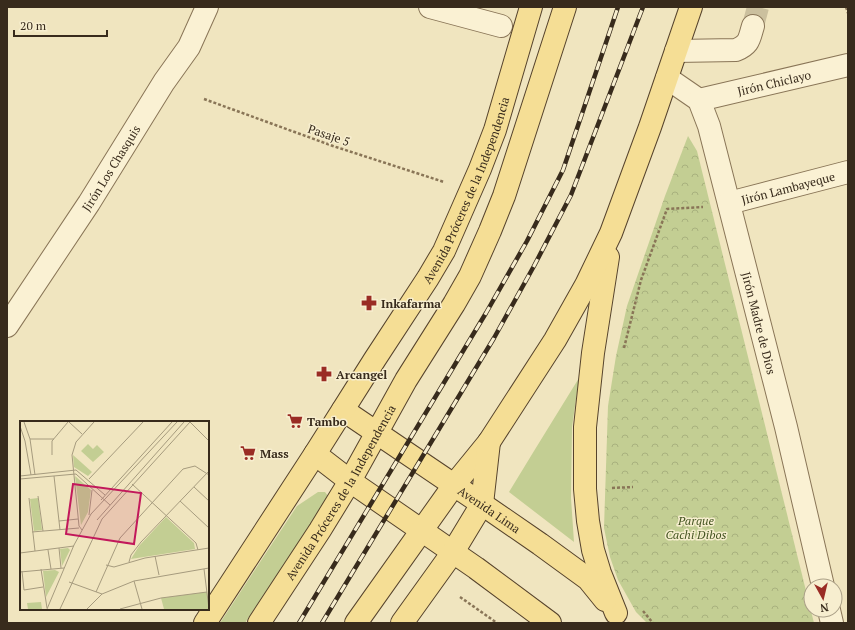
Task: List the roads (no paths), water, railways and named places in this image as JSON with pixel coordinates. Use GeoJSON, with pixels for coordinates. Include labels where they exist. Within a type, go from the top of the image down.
{"type":"FeatureCollection","features":[{"type":"Feature","properties":{"kind":"main road","name":"Avenida Próceres de la Independencia"},"geometry":{"type":"LineString","coordinates":[[205,623],[444,251],[480,170],[495,130],[531,7]]}},
{"type":"Feature","properties":{"kind":"main road","name":"Avenida Próceres de la Independencia"},"geometry":{"type":"LineString","coordinates":[[259,623],[350,481],[406,380],[438,331],[470,276],[506,190],[565,7]]}},
{"type":"Feature","properties":{"kind":"main road"},"geometry":{"type":"LineString","coordinates":[[356,623],[454,485],[489,442],[555,340],[586,285],[611,233],[650,127],[691,7]]}},
{"type":"Feature","properties":{"kind":"main road"},"geometry":{"type":"LineString","coordinates":[[611,233],[593,353],[585,427],[585,489],[593,550],[600,574],[621,618]]}},
{"type":"Feature","properties":{"kind":"main road","name":"Avenida Lima"},"geometry":{"type":"LineString","coordinates":[[343,410],[540,544],[588,579],[621,618]]}},
{"type":"Feature","properties":{"kind":"main road"},"geometry":{"type":"LineString","coordinates":[[402,623],[452,552],[482,504],[489,442]]}},
{"type":"Feature","properties":{"kind":"main road"},"geometry":{"type":"LineString","coordinates":[[315,454],[350,481],[550,623]]}},
{"type":"Feature","properties":{"kind":"street","name":"Jirón Los Chasquis"},"geometry":{"type":"LineString","coordinates":[[7,326],[89,203],[164,82],[189,47],[207,7]]}},
{"type":"Feature","properties":{"kind":"street"},"geometry":{"type":"LineString","coordinates":[[430,7],[501,26]]}},
{"type":"Feature","properties":{"kind":"street"},"geometry":{"type":"LineString","coordinates":[[676,51],[736,50],[744,46],[749,41],[753,26]]}},
{"type":"Feature","properties":{"kind":"street","name":"Jirón Chiclayo"},"geometry":{"type":"LineString","coordinates":[[699,100],[848,65]]}},
{"type":"Feature","properties":{"kind":"street"},"geometry":{"type":"LineString","coordinates":[[667,78],[699,100]]}},
{"type":"Feature","properties":{"kind":"street","name":"Jirón Madre de Dios"},"geometry":{"type":"LineString","coordinates":[[699,100],[709,126],[729,203],[786,427],[821,578]]}},
{"type":"Feature","properties":{"kind":"street","name":"Jirón Lambayeque"},"geometry":{"type":"LineString","coordinates":[[729,203],[848,172]]}},
{"type":"Feature","properties":{"kind":"tunnel"},"geometry":{"type":"LineString","coordinates":[[753,26],[758,7]]}},
{"type":"Feature","properties":{"kind":"railway"},"geometry":{"type":"LineString","coordinates":[[299,623],[486,313],[527,241],[563,170],[618,7]]}},
{"type":"Feature","properties":{"kind":"railway"},"geometry":{"type":"LineString","coordinates":[[322,623],[494,338],[571,195],[643,7]]}},
{"type":"Feature","properties":{"kind":"place","name":"Inkafarma"},"geometry":{"type":"Point","coordinates":[369,303]}},
{"type":"Feature","properties":{"kind":"place","name":"Arcangel"},"geometry":{"type":"Point","coordinates":[324,374]}},
{"type":"Feature","properties":{"kind":"place","name":"Tambo"},"geometry":{"type":"Point","coordinates":[295,421]}},
{"type":"Feature","properties":{"kind":"place","name":"Mass"},"geometry":{"type":"Point","coordinates":[248,453]}},
{"type":"Feature","properties":{"kind":"park label","name":"Parque Cachi Dibos"},"geometry":{"type":"Point","coordinates":[696,527]}}]}
